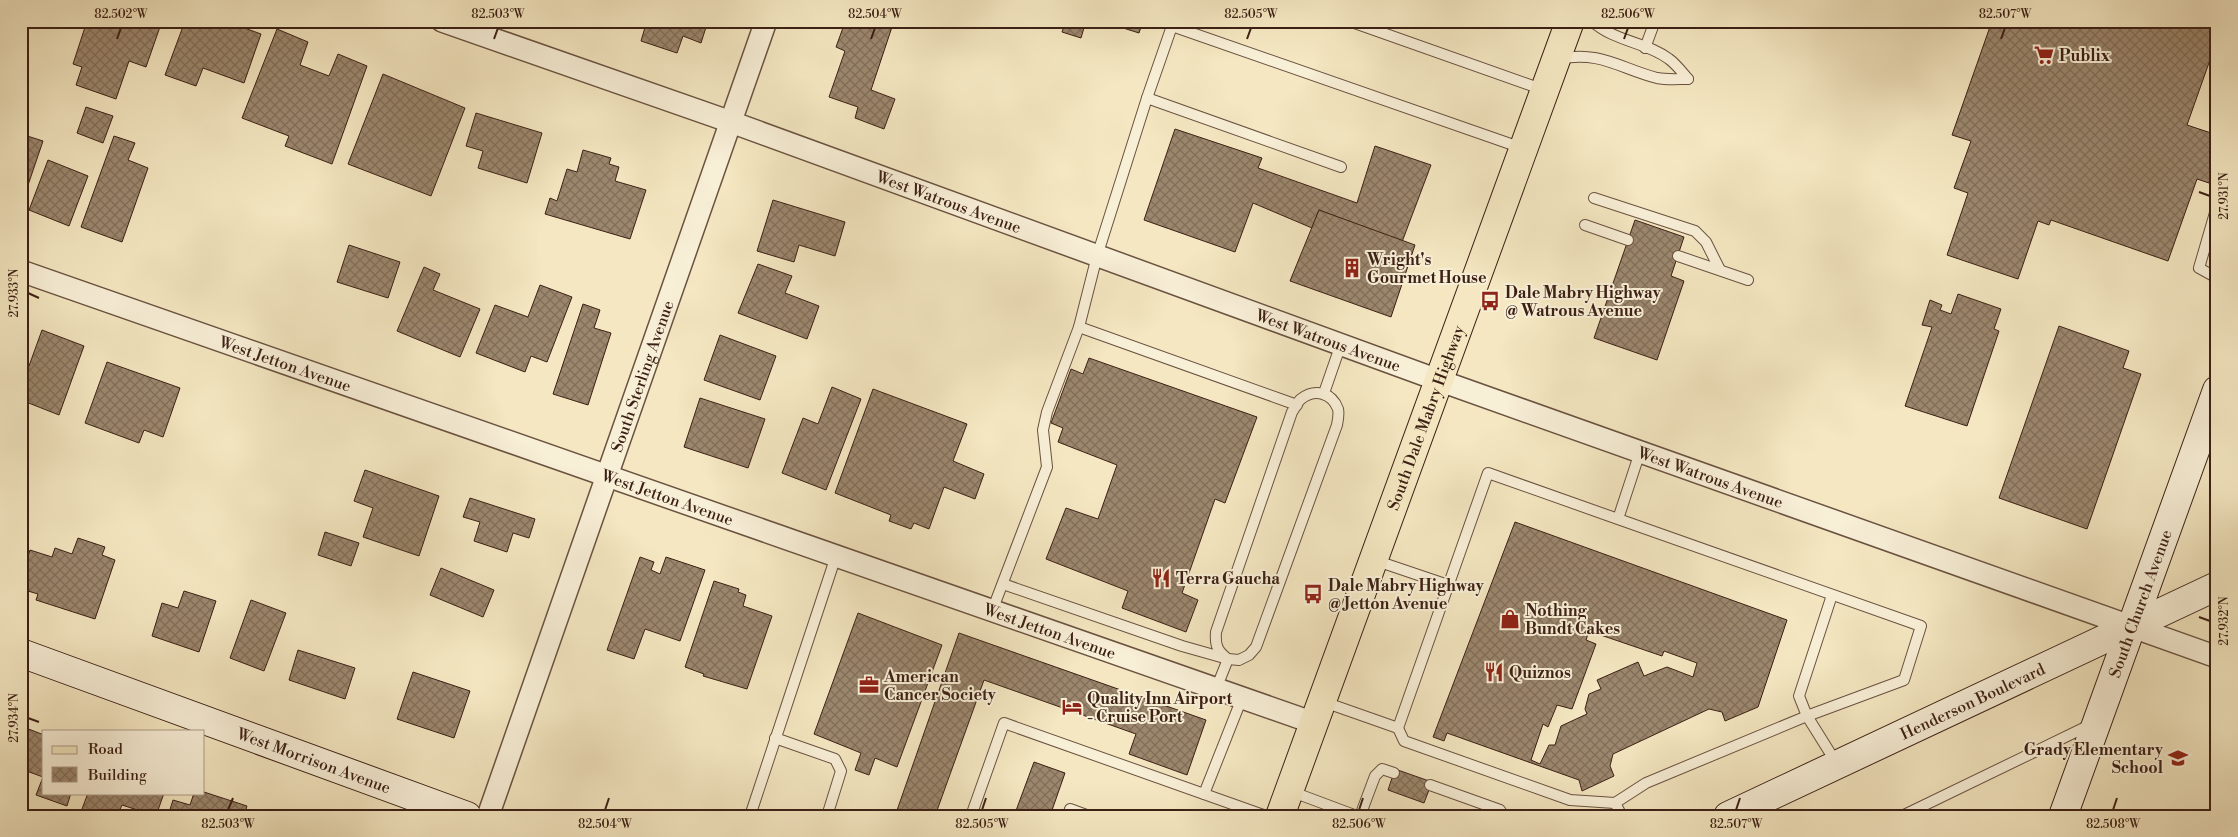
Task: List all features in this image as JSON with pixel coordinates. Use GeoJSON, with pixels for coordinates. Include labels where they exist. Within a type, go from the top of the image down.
{"type":"FeatureCollection","features":[{"type":"Feature","properties":{"kind":"main road","name":"South Dale Mabry Highway"},"geometry":{"type":"LineString","coordinates":[[1285,803],[1570,21]]}},
{"type":"Feature","properties":{"kind":"street","name":"West Watrous Avenue"},"geometry":{"type":"LineString","coordinates":[[442,21],[730,122],[1438,380],[2217,657]]}},
{"type":"Feature","properties":{"kind":"street","name":"South Sterling Avenue"},"geometry":{"type":"LineString","coordinates":[[488,816],[766,21]]}},
{"type":"Feature","properties":{"kind":"street","name":"West Jetton Avenue"},"geometry":{"type":"LineString","coordinates":[[21,271],[1242,698],[1318,712]]}},
{"type":"Feature","properties":{"kind":"street","name":"South Church Avenue"},"geometry":{"type":"LineString","coordinates":[[2064,816],[2217,390]]}},
{"type":"Feature","properties":{"kind":"street","name":"Henderson Boulevard"},"geometry":{"type":"LineString","coordinates":[[1728,816],[2217,586]]}},
{"type":"Feature","properties":{"kind":"street","name":"West Morrison Avenue"},"geometry":{"type":"LineString","coordinates":[[21,653],[467,816]]}},
{"type":"Feature","properties":{"kind":"lane"},"geometry":{"type":"LineString","coordinates":[[1349,21],[1545,90]]}},
{"type":"Feature","properties":{"kind":"lane"},"geometry":{"type":"LineString","coordinates":[[1556,60],[1573,56],[1591,56],[1658,78],[1688,79],[1668,58],[1600,29],[1592,21]]}},
{"type":"Feature","properties":{"kind":"lane"},"geometry":{"type":"LineString","coordinates":[[1646,48],[1655,21]]}},
{"type":"Feature","properties":{"kind":"lane"},"geometry":{"type":"LineString","coordinates":[[992,611],[1047,467],[1042,430],[1078,327],[1147,98],[1173,24],[1523,148]]}},
{"type":"Feature","properties":{"kind":"lane"},"geometry":{"type":"LineString","coordinates":[[1147,98],[1341,167]]}},
{"type":"Feature","properties":{"kind":"lane"},"geometry":{"type":"LineString","coordinates":[[1594,198],[1695,231],[1706,242],[1720,270]]}},
{"type":"Feature","properties":{"kind":"lane"},"geometry":{"type":"LineString","coordinates":[[2217,206],[2200,268],[2217,278]]}},
{"type":"Feature","properties":{"kind":"lane"},"geometry":{"type":"LineString","coordinates":[[1585,225],[1628,240]]}},
{"type":"Feature","properties":{"kind":"lane"},"geometry":{"type":"LineString","coordinates":[[1678,256],[1748,280]]}},
{"type":"Feature","properties":{"kind":"lane"},"geometry":{"type":"LineString","coordinates":[[1078,327],[1297,405]]}},
{"type":"Feature","properties":{"kind":"lane"},"geometry":{"type":"LineString","coordinates":[[1324,393],[1341,344]]}},
{"type":"Feature","properties":{"kind":"lane"},"geometry":{"type":"LineString","coordinates":[[1003,584],[1182,646],[1228,659],[1239,660],[1249,655],[1256,646],[1337,425],[1338,410],[1331,397],[1324,393],[1313,393],[1300,399],[1292,412],[1216,632],[1215,643],[1220,653],[1228,659]]}},
{"type":"Feature","properties":{"kind":"lane"},"geometry":{"type":"LineString","coordinates":[[1618,519],[1640,452]]}},
{"type":"Feature","properties":{"kind":"lane"},"geometry":{"type":"LineString","coordinates":[[1488,473],[1618,519],[1921,626],[1904,680],[1807,716],[1646,783],[1615,803],[1570,800],[1404,741],[1398,728],[1488,473]]}},
{"type":"Feature","properties":{"kind":"lane"},"geometry":{"type":"LineString","coordinates":[[750,816],[836,556]]}},
{"type":"Feature","properties":{"kind":"lane"},"geometry":{"type":"LineString","coordinates":[[1374,560],[1448,585]]}},
{"type":"Feature","properties":{"kind":"lane"},"geometry":{"type":"LineString","coordinates":[[1832,594],[1799,696],[1807,716],[1837,765]]}},
{"type":"Feature","properties":{"kind":"lane"},"geometry":{"type":"LineString","coordinates":[[1216,689],[1228,659]]}},
{"type":"Feature","properties":{"kind":"lane"},"geometry":{"type":"LineString","coordinates":[[1204,794],[1242,698]]}},
{"type":"Feature","properties":{"kind":"lane"},"geometry":{"type":"LineString","coordinates":[[1318,712],[1398,728]]}},
{"type":"Feature","properties":{"kind":"lane"},"geometry":{"type":"LineString","coordinates":[[1902,816],[2097,721]]}},
{"type":"Feature","properties":{"kind":"lane"},"geometry":{"type":"LineString","coordinates":[[971,816],[1004,723],[1266,816]]}},
{"type":"Feature","properties":{"kind":"lane"},"geometry":{"type":"LineString","coordinates":[[775,738],[835,758],[841,771],[827,816]]}},
{"type":"Feature","properties":{"kind":"lane"},"geometry":{"type":"LineString","coordinates":[[1285,803],[1358,816],[1375,776],[1382,769],[1394,773]]}},
{"type":"Feature","properties":{"kind":"lane"},"geometry":{"type":"LineString","coordinates":[[1430,785],[1500,810],[1504,816]]}},
{"type":"Feature","properties":{"kind":"lane"},"geometry":{"type":"LineString","coordinates":[[1615,803],[1622,816]]}},
{"type":"Feature","properties":{"kind":"lane"},"geometry":{"type":"LineString","coordinates":[[1068,816],[1070,809],[1089,816]]}},
{"type":"Feature","properties":{"kind":"building"},"geometry":{"type":"Polygon","coordinates":[[[87,21],[162,21],[146,67],[129,61],[116,99],[76,85],[82,67],[73,64],[87,21]]]}},
{"type":"Feature","properties":{"kind":"building"},"geometry":{"type":"Polygon","coordinates":[[[185,21],[225,21],[261,34],[244,83],[203,68],[196,86],[165,75],[185,21]]]}},
{"type":"Feature","properties":{"kind":"building"},"geometry":{"type":"Polygon","coordinates":[[[637,21],[708,21],[701,43],[683,36],[677,53],[641,41],[646,24],[637,21]]]}},
{"type":"Feature","properties":{"kind":"building"},"geometry":{"type":"Polygon","coordinates":[[[854,21],[894,21],[871,90],[895,99],[884,129],[855,118],[858,107],[829,97],[845,51],[836,47],[844,25],[851,28],[854,21]]]}},
{"type":"Feature","properties":{"kind":"building"},"geometry":{"type":"Polygon","coordinates":[[[1066,21],[1086,21],[1081,38],[1062,32],[1066,21]]]}},
{"type":"Feature","properties":{"kind":"building"},"geometry":{"type":"Polygon","coordinates":[[[1101,21],[1143,21],[1139,33],[1101,21]]]}},
{"type":"Feature","properties":{"kind":"building"},"geometry":{"type":"Polygon","coordinates":[[[1992,21],[2217,21],[2217,40],[2187,125],[2217,135],[2217,161],[2209,183],[2197,179],[2168,261],[2051,220],[2049,225],[2038,221],[2018,279],[1947,255],[1968,193],[1954,188],[1971,141],[1952,135],[1992,21]]]}},
{"type":"Feature","properties":{"kind":"building"},"geometry":{"type":"Polygon","coordinates":[[[277,29],[308,42],[300,65],[329,76],[338,54],[367,66],[332,164],[285,146],[289,136],[242,118],[277,29]]]}},
{"type":"Feature","properties":{"kind":"building"},"geometry":{"type":"Polygon","coordinates":[[[383,74],[465,108],[431,196],[348,164],[383,74]]]}},
{"type":"Feature","properties":{"kind":"building"},"geometry":{"type":"Polygon","coordinates":[[[86,107],[113,116],[103,143],[77,133],[86,107]]]}},
{"type":"Feature","properties":{"kind":"building"},"geometry":{"type":"Polygon","coordinates":[[[476,113],[542,133],[527,183],[478,168],[483,151],[466,146],[476,113]]]}},
{"type":"Feature","properties":{"kind":"building"},"geometry":{"type":"Polygon","coordinates":[[[1175,129],[1262,158],[1258,168],[1357,203],[1375,146],[1431,165],[1402,242],[1319,210],[1312,228],[1253,203],[1235,252],[1144,220],[1175,129]]]}},
{"type":"Feature","properties":{"kind":"building"},"geometry":{"type":"Polygon","coordinates":[[[21,134],[43,141],[25,194],[21,193],[21,134]]]}},
{"type":"Feature","properties":{"kind":"building"},"geometry":{"type":"Polygon","coordinates":[[[114,136],[135,143],[128,160],[148,168],[122,242],[81,227],[114,136]]]}},
{"type":"Feature","properties":{"kind":"building"},"geometry":{"type":"Polygon","coordinates":[[[583,150],[611,158],[609,164],[619,167],[615,181],[646,190],[630,239],[545,214],[550,198],[557,201],[567,169],[577,172],[583,150]]]}},
{"type":"Feature","properties":{"kind":"building"},"geometry":{"type":"Polygon","coordinates":[[[48,160],[88,176],[69,226],[29,210],[48,160]]]}},
{"type":"Feature","properties":{"kind":"building"},"geometry":{"type":"Polygon","coordinates":[[[773,200],[845,222],[835,256],[799,245],[794,262],[757,251],[773,200]]]}},
{"type":"Feature","properties":{"kind":"building","name":"Wright's Gourmet House"},"geometry":{"type":"Polygon","coordinates":[[[1319,210],[1415,245],[1391,317],[1290,281],[1319,210]]]}},
{"type":"Feature","properties":{"kind":"building"},"geometry":{"type":"Polygon","coordinates":[[[1635,220],[1684,237],[1671,276],[1684,281],[1657,360],[1594,338],[1635,220]]]}},
{"type":"Feature","properties":{"kind":"building"},"geometry":{"type":"Polygon","coordinates":[[[349,245],[400,262],[388,298],[337,282],[349,245]]]}},
{"type":"Feature","properties":{"kind":"building"},"geometry":{"type":"Polygon","coordinates":[[[758,264],[792,276],[785,293],[819,306],[807,339],[738,313],[758,264]]]}},
{"type":"Feature","properties":{"kind":"building"},"geometry":{"type":"Polygon","coordinates":[[[424,267],[440,274],[433,290],[480,309],[460,357],[397,331],[424,267]]]}},
{"type":"Feature","properties":{"kind":"building"},"geometry":{"type":"Polygon","coordinates":[[[540,285],[572,297],[547,362],[531,356],[525,372],[476,353],[495,305],[528,317],[540,285]]]}},
{"type":"Feature","properties":{"kind":"building"},"geometry":{"type":"Polygon","coordinates":[[[1958,294],[2001,309],[1994,329],[1999,331],[1967,426],[1905,406],[1932,327],[1922,325],[1930,300],[1942,305],[1940,310],[1951,314],[1958,294]]]}},
{"type":"Feature","properties":{"kind":"building"},"geometry":{"type":"Polygon","coordinates":[[[583,304],[600,310],[594,328],[611,333],[588,405],[553,394],[583,304]]]}},
{"type":"Feature","properties":{"kind":"building"},"geometry":{"type":"Polygon","coordinates":[[[2059,326],[2129,351],[2123,368],[2141,374],[2087,529],[1999,498],[2059,326]]]}},
{"type":"Feature","properties":{"kind":"building"},"geometry":{"type":"Polygon","coordinates":[[[42,330],[84,346],[59,415],[21,400],[21,388],[42,330]]]}},
{"type":"Feature","properties":{"kind":"building"},"geometry":{"type":"Polygon","coordinates":[[[720,335],[776,356],[760,400],[704,380],[720,335]]]}},
{"type":"Feature","properties":{"kind":"building"},"geometry":{"type":"Polygon","coordinates":[[[1089,358],[1257,417],[1225,503],[1215,499],[1182,593],[1198,600],[1186,632],[1122,608],[1128,591],[1046,559],[1066,508],[1098,519],[1117,465],[1058,442],[1063,428],[1051,423],[1071,369],[1083,374],[1089,358]]]}},
{"type":"Feature","properties":{"kind":"building"},"geometry":{"type":"Polygon","coordinates":[[[107,362],[180,388],[163,437],[144,430],[139,443],[85,423],[107,362]]]}},
{"type":"Feature","properties":{"kind":"building"},"geometry":{"type":"Polygon","coordinates":[[[832,387],[861,399],[826,490],[782,473],[803,418],[818,424],[832,387]]]}},
{"type":"Feature","properties":{"kind":"building"},"geometry":{"type":"Polygon","coordinates":[[[873,389],[967,424],[953,461],[984,474],[975,499],[944,487],[929,529],[914,523],[911,529],[889,521],[891,515],[835,493],[873,389]]]}},
{"type":"Feature","properties":{"kind":"building"},"geometry":{"type":"Polygon","coordinates":[[[700,398],[765,419],[748,468],[684,447],[700,398]]]}},
{"type":"Feature","properties":{"kind":"building"},"geometry":{"type":"Polygon","coordinates":[[[365,470],[439,496],[419,556],[363,537],[373,508],[354,501],[365,470]]]}},
{"type":"Feature","properties":{"kind":"building"},"geometry":{"type":"Polygon","coordinates":[[[470,498],[535,519],[529,538],[513,533],[507,552],[474,541],[480,522],[463,517],[470,498]]]}},
{"type":"Feature","properties":{"kind":"building"},"geometry":{"type":"Polygon","coordinates":[[[1515,522],[1787,620],[1758,707],[1725,721],[1722,712],[1709,709],[1613,754],[1610,766],[1614,776],[1582,791],[1579,780],[1447,733],[1444,741],[1433,737],[1515,522]],[[1589,631],[1586,640],[1596,644],[1572,709],[1557,705],[1548,727],[1543,724],[1531,760],[1540,764],[1549,745],[1555,745],[1561,726],[1587,714],[1585,709],[1589,694],[1601,689],[1597,680],[1638,662],[1644,676],[1667,667],[1693,677],[1697,663],[1664,651],[1662,656],[1589,631]]]}},
{"type":"Feature","properties":{"kind":"building"},"geometry":{"type":"Polygon","coordinates":[[[325,532],[359,543],[351,566],[318,555],[325,532]]]}},
{"type":"Feature","properties":{"kind":"building"},"geometry":{"type":"Polygon","coordinates":[[[78,538],[105,547],[102,555],[115,560],[95,619],[36,600],[38,594],[21,589],[21,576],[30,550],[52,557],[55,548],[72,554],[78,538]]]}},
{"type":"Feature","properties":{"kind":"building"},"geometry":{"type":"Polygon","coordinates":[[[640,557],[654,562],[651,570],[660,574],[666,557],[705,570],[680,641],[645,629],[634,659],[607,650],[640,557]]]}},
{"type":"Feature","properties":{"kind":"building"},"geometry":{"type":"Polygon","coordinates":[[[441,568],[494,590],[483,617],[430,595],[441,568]]]}},
{"type":"Feature","properties":{"kind":"building"},"geometry":{"type":"Polygon","coordinates":[[[714,581],[739,589],[738,592],[746,595],[743,606],[772,616],[747,689],[703,676],[704,674],[685,667],[714,581]]]}},
{"type":"Feature","properties":{"kind":"building"},"geometry":{"type":"Polygon","coordinates":[[[184,591],[216,601],[199,652],[152,636],[162,603],[178,608],[184,591]]]}},
{"type":"Feature","properties":{"kind":"building"},"geometry":{"type":"Polygon","coordinates":[[[251,600],[286,613],[264,671],[230,658],[251,600]]]}},
{"type":"Feature","properties":{"kind":"building"},"geometry":{"type":"Polygon","coordinates":[[[858,613],[942,645],[897,767],[875,758],[869,775],[855,770],[861,753],[814,734],[858,613]]]}},
{"type":"Feature","properties":{"kind":"building"},"geometry":{"type":"Polygon","coordinates":[[[959,633],[1206,720],[1187,775],[1129,754],[1136,734],[984,680],[935,816],[895,816],[959,633]]]}},
{"type":"Feature","properties":{"kind":"building"},"geometry":{"type":"Polygon","coordinates":[[[298,650],[355,668],[345,699],[289,680],[298,650]]]}},
{"type":"Feature","properties":{"kind":"building"},"geometry":{"type":"Polygon","coordinates":[[[413,672],[470,691],[454,738],[397,719],[413,672]]]}},
{"type":"Feature","properties":{"kind":"building"},"geometry":{"type":"Polygon","coordinates":[[[26,728],[42,734],[42,777],[21,769],[21,741],[26,728]]]}},
{"type":"Feature","properties":{"kind":"building"},"geometry":{"type":"Polygon","coordinates":[[[1034,762],[1065,773],[1050,816],[1014,816],[1034,762]]]}},
{"type":"Feature","properties":{"kind":"building"},"geometry":{"type":"Polygon","coordinates":[[[1395,769],[1432,782],[1424,803],[1388,790],[1395,769]]]}},
{"type":"Feature","properties":{"kind":"building"},"geometry":{"type":"Polygon","coordinates":[[[42,780],[42,794],[71,794],[67,806],[36,795],[42,780]]]}},
{"type":"Feature","properties":{"kind":"building"},"geometry":{"type":"Polygon","coordinates":[[[205,792],[247,806],[244,816],[168,816],[173,800],[190,805],[194,794],[205,794],[205,792]]]}},
{"type":"Feature","properties":{"kind":"building"},"geometry":{"type":"Polygon","coordinates":[[[88,794],[164,794],[156,816],[122,805],[117,816],[100,816],[82,809],[88,794]]]}},
{"type":"Feature","properties":{"kind":"place","name":"Publix"},"geometry":{"type":"Point","coordinates":[2044,55]}},
{"type":"Feature","properties":{"kind":"place","name":"Wright's Gourmet House"},"geometry":{"type":"Point","coordinates":[1352,268]}},
{"type":"Feature","properties":{"kind":"place","name":"Dale Mabry Highway @ Watrous Avenue"},"geometry":{"type":"Point","coordinates":[1490,301]}},
{"type":"Feature","properties":{"kind":"place","name":"Terra Gaucha"},"geometry":{"type":"Point","coordinates":[1161,578]}},
{"type":"Feature","properties":{"kind":"place","name":"Dale Mabry Highway @ Jetton Avenue"},"geometry":{"type":"Point","coordinates":[1313,594]}},
{"type":"Feature","properties":{"kind":"place","name":"Nothing Bundt Cakes"},"geometry":{"type":"Point","coordinates":[1510,619]}},
{"type":"Feature","properties":{"kind":"place","name":"Quiznos"},"geometry":{"type":"Point","coordinates":[1494,672]}},
{"type":"Feature","properties":{"kind":"place","name":"American Cancer Society"},"geometry":{"type":"Point","coordinates":[869,685]}},
{"type":"Feature","properties":{"kind":"place","name":"Quality Inn Airport - Cruise Port"},"geometry":{"type":"Point","coordinates":[1072,707]}},
{"type":"Feature","properties":{"kind":"place","name":"Grady Elementary School"},"geometry":{"type":"Point","coordinates":[2178,758]}}]}
